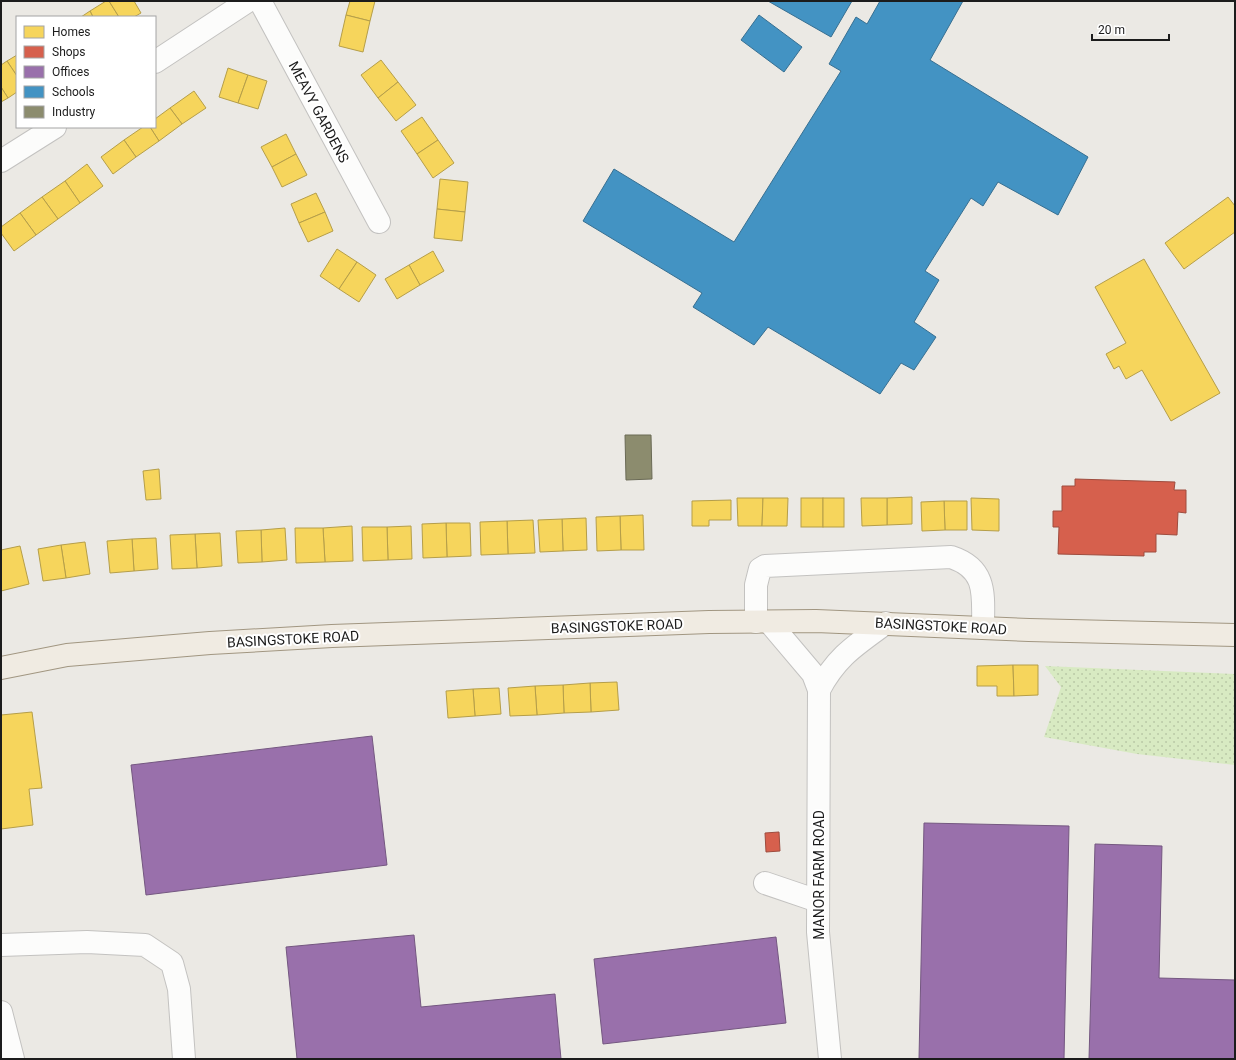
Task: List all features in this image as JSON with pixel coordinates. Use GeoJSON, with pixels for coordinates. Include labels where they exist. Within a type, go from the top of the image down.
{"type":"FeatureCollection","features":[{"type":"Feature","properties":{"kind":"main road","name":"BASINGSTOKE ROAD"},"geometry":{"type":"LineString","coordinates":[[1,668],[67,655],[332,636],[763,622],[886,623],[983,628],[1235,635]]}},
{"type":"Feature","properties":{"kind":"street"},"geometry":{"type":"LineString","coordinates":[[156,61],[248,1]]}},
{"type":"Feature","properties":{"kind":"street","name":"MEAVY GARDENS"},"geometry":{"type":"LineString","coordinates":[[260,1],[379,222]]}},
{"type":"Feature","properties":{"kind":"street"},"geometry":{"type":"LineString","coordinates":[[1,161],[53,128]]}},
{"type":"Feature","properties":{"kind":"street"},"geometry":{"type":"LineString","coordinates":[[763,622],[756,585],[760,569],[765,566],[951,557],[969,565],[976,573],[982,586],[983,628]]}},
{"type":"Feature","properties":{"kind":"street","name":"MANOR FARM ROAD"},"geometry":{"type":"LineString","coordinates":[[763,622],[813,674],[819,690],[818,932],[830,1059]]}},
{"type":"Feature","properties":{"kind":"street","name":"MANOR FARM ROAD"},"geometry":{"type":"LineString","coordinates":[[819,690],[827,674],[843,655],[886,623]]}},
{"type":"Feature","properties":{"kind":"street"},"geometry":{"type":"LineString","coordinates":[[765,883],[818,900]]}},
{"type":"Feature","properties":{"kind":"street"},"geometry":{"type":"LineString","coordinates":[[1,945],[87,942],[145,945],[172,963],[179,989],[184,1059]]}},
{"type":"Feature","properties":{"kind":"street"},"geometry":{"type":"LineString","coordinates":[[1,1012],[13,1059]]}},
{"type":"Feature","properties":{"kind":"green space"},"geometry":{"type":"Polygon","coordinates":[[[1045,666],[1235,674],[1235,765],[1137,754],[1044,737],[1061,687],[1045,666]]]}},
{"type":"Feature","properties":{"kind":"building: Homes"},"geometry":{"type":"Polygon","coordinates":[[[106,1],[109,1],[118,16],[92,16],[90,11],[106,1]]]}},
{"type":"Feature","properties":{"kind":"building: Homes"},"geometry":{"type":"Polygon","coordinates":[[[109,1],[134,1],[141,13],[136,16],[118,16],[109,1]]]}},
{"type":"Feature","properties":{"kind":"building: Homes"},"geometry":{"type":"Polygon","coordinates":[[[350,1],[375,1],[370,21],[346,15],[350,1]]]}},
{"type":"Feature","properties":{"kind":"building: Homes"},"geometry":{"type":"Polygon","coordinates":[[[90,11],[92,16],[82,16],[90,11]]]}},
{"type":"Feature","properties":{"kind":"building: Homes"},"geometry":{"type":"Polygon","coordinates":[[[346,15],[370,21],[363,52],[339,46],[346,15]]]}},
{"type":"Feature","properties":{"kind":"building: Homes"},"geometry":{"type":"Polygon","coordinates":[[[16,56],[16,74],[7,61],[16,56]]]}},
{"type":"Feature","properties":{"kind":"building: Homes"},"geometry":{"type":"Polygon","coordinates":[[[381,60],[398,82],[378,98],[361,75],[381,60]]]}},
{"type":"Feature","properties":{"kind":"building: Homes"},"geometry":{"type":"Polygon","coordinates":[[[7,61],[16,74],[16,93],[8,98],[1,87],[1,65],[7,61]]]}},
{"type":"Feature","properties":{"kind":"building: Homes"},"geometry":{"type":"Polygon","coordinates":[[[228,68],[248,75],[238,103],[219,97],[228,68]]]}},
{"type":"Feature","properties":{"kind":"building: Homes"},"geometry":{"type":"Polygon","coordinates":[[[248,75],[267,81],[258,109],[238,103],[248,75]]]}},
{"type":"Feature","properties":{"kind":"building: Homes"},"geometry":{"type":"Polygon","coordinates":[[[398,82],[416,105],[396,121],[378,98],[398,82]]]}},
{"type":"Feature","properties":{"kind":"building: Homes"},"geometry":{"type":"Polygon","coordinates":[[[1,87],[8,98],[1,102],[1,87]]]}},
{"type":"Feature","properties":{"kind":"building: Homes"},"geometry":{"type":"Polygon","coordinates":[[[194,91],[206,108],[182,124],[170,108],[194,91]]]}},
{"type":"Feature","properties":{"kind":"building: Homes"},"geometry":{"type":"Polygon","coordinates":[[[170,108],[182,124],[159,141],[151,128],[156,128],[156,118],[170,108]]]}},
{"type":"Feature","properties":{"kind":"building: Homes"},"geometry":{"type":"Polygon","coordinates":[[[422,117],[438,140],[417,154],[401,131],[422,117]]]}},
{"type":"Feature","properties":{"kind":"building: Homes"},"geometry":{"type":"Polygon","coordinates":[[[142,128],[151,128],[159,141],[136,157],[124,140],[142,128]]]}},
{"type":"Feature","properties":{"kind":"building: Homes"},"geometry":{"type":"Polygon","coordinates":[[[286,134],[296,154],[272,167],[261,147],[286,134]]]}},
{"type":"Feature","properties":{"kind":"building: Homes"},"geometry":{"type":"Polygon","coordinates":[[[124,140],[136,157],[113,174],[101,157],[124,140]]]}},
{"type":"Feature","properties":{"kind":"building: Homes"},"geometry":{"type":"Polygon","coordinates":[[[438,140],[454,163],[433,178],[417,154],[438,140]]]}},
{"type":"Feature","properties":{"kind":"building: Homes"},"geometry":{"type":"Polygon","coordinates":[[[296,154],[307,175],[282,187],[272,167],[296,154]]]}},
{"type":"Feature","properties":{"kind":"building: Homes"},"geometry":{"type":"Polygon","coordinates":[[[87,164],[103,186],[80,203],[65,181],[87,164]]]}},
{"type":"Feature","properties":{"kind":"building: Homes"},"geometry":{"type":"Polygon","coordinates":[[[440,179],[468,182],[465,212],[437,209],[440,179]]]}},
{"type":"Feature","properties":{"kind":"building: Homes"},"geometry":{"type":"Polygon","coordinates":[[[65,181],[80,203],[58,219],[42,197],[65,181]]]}},
{"type":"Feature","properties":{"kind":"building: Homes"},"geometry":{"type":"Polygon","coordinates":[[[316,193],[325,212],[299,223],[291,204],[316,193]]]}},
{"type":"Feature","properties":{"kind":"building: Homes"},"geometry":{"type":"Polygon","coordinates":[[[42,197],[58,219],[36,235],[20,213],[42,197]]]}},
{"type":"Feature","properties":{"kind":"building: Homes"},"geometry":{"type":"Polygon","coordinates":[[[1228,197],[1235,206],[1235,232],[1184,269],[1165,243],[1228,197]]]}},
{"type":"Feature","properties":{"kind":"building: Homes"},"geometry":{"type":"Polygon","coordinates":[[[437,209],[465,212],[462,241],[434,238],[437,209]]]}},
{"type":"Feature","properties":{"kind":"building: Homes"},"geometry":{"type":"Polygon","coordinates":[[[325,212],[333,231],[308,242],[299,223],[325,212]]]}},
{"type":"Feature","properties":{"kind":"building: Homes"},"geometry":{"type":"Polygon","coordinates":[[[20,213],[36,235],[14,251],[1,233],[1,227],[20,213]]]}},
{"type":"Feature","properties":{"kind":"building: Homes"},"geometry":{"type":"Polygon","coordinates":[[[337,249],[357,262],[339,289],[320,276],[337,249]]]}},
{"type":"Feature","properties":{"kind":"building: Homes"},"geometry":{"type":"Polygon","coordinates":[[[433,251],[444,271],[420,285],[409,265],[433,251]]]}},
{"type":"Feature","properties":{"kind":"building: Homes"},"geometry":{"type":"Polygon","coordinates":[[[1144,259],[1220,393],[1171,421],[1142,370],[1126,379],[1119,366],[1114,369],[1106,354],[1126,343],[1095,287],[1144,259]]]}},
{"type":"Feature","properties":{"kind":"building: Homes"},"geometry":{"type":"Polygon","coordinates":[[[357,262],[376,275],[359,302],[339,289],[357,262]]]}},
{"type":"Feature","properties":{"kind":"building: Homes"},"geometry":{"type":"Polygon","coordinates":[[[409,265],[420,285],[397,299],[385,279],[409,265]]]}},
{"type":"Feature","properties":{"kind":"building: Homes"},"geometry":{"type":"Polygon","coordinates":[[[159,469],[161,499],[146,500],[143,471],[159,469]]]}},
{"type":"Feature","properties":{"kind":"building: Homes"},"geometry":{"type":"Polygon","coordinates":[[[912,497],[912,524],[887,525],[887,498],[912,497]]]}},
{"type":"Feature","properties":{"kind":"building: Homes"},"geometry":{"type":"Polygon","coordinates":[[[737,498],[763,498],[762,526],[738,526],[737,498]]]}},
{"type":"Feature","properties":{"kind":"building: Homes"},"geometry":{"type":"Polygon","coordinates":[[[763,498],[788,498],[787,526],[762,526],[763,498]]]}},
{"type":"Feature","properties":{"kind":"building: Homes"},"geometry":{"type":"Polygon","coordinates":[[[801,498],[823,498],[823,527],[801,527],[801,498]]]}},
{"type":"Feature","properties":{"kind":"building: Homes"},"geometry":{"type":"Polygon","coordinates":[[[823,498],[844,498],[844,527],[823,527],[823,498]]]}},
{"type":"Feature","properties":{"kind":"building: Homes"},"geometry":{"type":"Polygon","coordinates":[[[861,498],[887,498],[887,525],[862,526],[861,498]]]}},
{"type":"Feature","properties":{"kind":"building: Homes"},"geometry":{"type":"Polygon","coordinates":[[[971,498],[999,499],[999,531],[972,530],[971,498]]]}},
{"type":"Feature","properties":{"kind":"building: Homes"},"geometry":{"type":"Polygon","coordinates":[[[731,500],[731,520],[709,520],[709,526],[692,526],[692,501],[731,500]]]}},
{"type":"Feature","properties":{"kind":"building: Homes"},"geometry":{"type":"Polygon","coordinates":[[[944,501],[967,501],[967,530],[945,530],[944,501]]]}},
{"type":"Feature","properties":{"kind":"building: Homes"},"geometry":{"type":"Polygon","coordinates":[[[944,501],[945,530],[922,531],[921,502],[944,501]]]}},
{"type":"Feature","properties":{"kind":"building: Homes"},"geometry":{"type":"Polygon","coordinates":[[[643,515],[644,550],[621,550],[620,516],[643,515]]]}},
{"type":"Feature","properties":{"kind":"building: Homes"},"geometry":{"type":"Polygon","coordinates":[[[620,516],[621,550],[597,551],[596,517],[620,516]]]}},
{"type":"Feature","properties":{"kind":"building: Homes"},"geometry":{"type":"Polygon","coordinates":[[[586,518],[587,550],[563,551],[562,519],[586,518]]]}},
{"type":"Feature","properties":{"kind":"building: Homes"},"geometry":{"type":"Polygon","coordinates":[[[562,519],[563,551],[540,552],[538,520],[562,519]]]}},
{"type":"Feature","properties":{"kind":"building: Homes"},"geometry":{"type":"Polygon","coordinates":[[[533,520],[535,553],[508,554],[507,521],[533,520]]]}},
{"type":"Feature","properties":{"kind":"building: Homes"},"geometry":{"type":"Polygon","coordinates":[[[507,521],[508,554],[481,555],[480,522],[507,521]]]}},
{"type":"Feature","properties":{"kind":"building: Homes"},"geometry":{"type":"Polygon","coordinates":[[[446,523],[470,523],[471,556],[447,557],[446,523]]]}},
{"type":"Feature","properties":{"kind":"building: Homes"},"geometry":{"type":"Polygon","coordinates":[[[446,523],[447,557],[423,558],[422,524],[446,523]]]}},
{"type":"Feature","properties":{"kind":"building: Homes"},"geometry":{"type":"Polygon","coordinates":[[[352,526],[353,561],[325,562],[323,528],[352,526]]]}},
{"type":"Feature","properties":{"kind":"building: Homes"},"geometry":{"type":"Polygon","coordinates":[[[411,526],[412,559],[388,560],[387,527],[411,526]]]}},
{"type":"Feature","properties":{"kind":"building: Homes"},"geometry":{"type":"Polygon","coordinates":[[[362,527],[387,527],[388,560],[363,561],[362,527]]]}},
{"type":"Feature","properties":{"kind":"building: Homes"},"geometry":{"type":"Polygon","coordinates":[[[285,528],[287,560],[262,562],[261,530],[285,528]]]}},
{"type":"Feature","properties":{"kind":"building: Homes"},"geometry":{"type":"Polygon","coordinates":[[[295,528],[323,528],[325,562],[296,563],[295,528]]]}},
{"type":"Feature","properties":{"kind":"building: Homes"},"geometry":{"type":"Polygon","coordinates":[[[261,530],[262,562],[238,563],[236,531],[261,530]]]}},
{"type":"Feature","properties":{"kind":"building: Homes"},"geometry":{"type":"Polygon","coordinates":[[[220,533],[222,566],[197,568],[195,534],[220,533]]]}},
{"type":"Feature","properties":{"kind":"building: Homes"},"geometry":{"type":"Polygon","coordinates":[[[195,534],[197,568],[172,569],[170,535],[195,534]]]}},
{"type":"Feature","properties":{"kind":"building: Homes"},"geometry":{"type":"Polygon","coordinates":[[[156,538],[158,569],[134,571],[132,539],[156,538]]]}},
{"type":"Feature","properties":{"kind":"building: Homes"},"geometry":{"type":"Polygon","coordinates":[[[132,539],[134,571],[110,573],[107,541],[132,539]]]}},
{"type":"Feature","properties":{"kind":"building: Homes"},"geometry":{"type":"Polygon","coordinates":[[[85,542],[90,574],[66,578],[61,545],[85,542]]]}},
{"type":"Feature","properties":{"kind":"building: Homes"},"geometry":{"type":"Polygon","coordinates":[[[61,545],[66,578],[43,581],[38,549],[61,545]]]}},
{"type":"Feature","properties":{"kind":"building: Homes"},"geometry":{"type":"Polygon","coordinates":[[[20,546],[29,584],[1,591],[1,550],[20,546]]]}},
{"type":"Feature","properties":{"kind":"building: Homes"},"geometry":{"type":"Polygon","coordinates":[[[1013,665],[1014,696],[997,696],[997,686],[977,686],[977,666],[1013,665]]]}},
{"type":"Feature","properties":{"kind":"building: Homes"},"geometry":{"type":"Polygon","coordinates":[[[1013,665],[1038,665],[1038,695],[1014,696],[1013,665]]]}},
{"type":"Feature","properties":{"kind":"building: Homes"},"geometry":{"type":"Polygon","coordinates":[[[617,682],[619,710],[591,712],[590,683],[617,682]]]}},
{"type":"Feature","properties":{"kind":"building: Homes"},"geometry":{"type":"Polygon","coordinates":[[[590,683],[591,712],[564,713],[563,685],[590,683]]]}},
{"type":"Feature","properties":{"kind":"building: Homes"},"geometry":{"type":"Polygon","coordinates":[[[563,685],[564,713],[537,715],[535,686],[563,685]]]}},
{"type":"Feature","properties":{"kind":"building: Homes"},"geometry":{"type":"Polygon","coordinates":[[[535,686],[537,715],[510,716],[508,688],[535,686]]]}},
{"type":"Feature","properties":{"kind":"building: Homes"},"geometry":{"type":"Polygon","coordinates":[[[499,688],[501,714],[475,716],[473,689],[499,688]]]}},
{"type":"Feature","properties":{"kind":"building: Homes"},"geometry":{"type":"Polygon","coordinates":[[[473,689],[475,716],[448,718],[446,691],[473,689]]]}},
{"type":"Feature","properties":{"kind":"building: Homes"},"geometry":{"type":"Polygon","coordinates":[[[32,712],[42,788],[29,789],[33,825],[1,829],[1,715],[32,712]]]}},
{"type":"Feature","properties":{"kind":"building: Shops"},"geometry":{"type":"Polygon","coordinates":[[[1075,479],[1175,482],[1174,490],[1186,490],[1186,513],[1178,512],[1177,535],[1156,534],[1156,552],[1144,552],[1144,556],[1058,554],[1059,527],[1053,527],[1053,511],[1062,511],[1062,486],[1075,486],[1075,479]]]}},
{"type":"Feature","properties":{"kind":"building: Shops"},"geometry":{"type":"Polygon","coordinates":[[[779,832],[780,851],[766,852],[765,833],[779,832]]]}},
{"type":"Feature","properties":{"kind":"building: Offices"},"geometry":{"type":"Polygon","coordinates":[[[372,736],[387,865],[146,895],[131,765],[372,736]]]}},
{"type":"Feature","properties":{"kind":"building: Offices"},"geometry":{"type":"Polygon","coordinates":[[[924,823],[1069,826],[1064,1059],[919,1059],[924,823]]]}},
{"type":"Feature","properties":{"kind":"building: Offices"},"geometry":{"type":"Polygon","coordinates":[[[1095,844],[1162,846],[1159,978],[1235,980],[1235,1059],[1089,1059],[1095,844]]]}},
{"type":"Feature","properties":{"kind":"building: Offices"},"geometry":{"type":"Polygon","coordinates":[[[414,935],[421,1007],[555,994],[561,1059],[297,1059],[286,947],[414,935]]]}},
{"type":"Feature","properties":{"kind":"building: Offices"},"geometry":{"type":"Polygon","coordinates":[[[776,937],[786,1023],[603,1044],[594,959],[776,937]]]}},
{"type":"Feature","properties":{"kind":"building: Schools"},"geometry":{"type":"Polygon","coordinates":[[[768,1],[852,1],[831,37],[768,1]]]}},
{"type":"Feature","properties":{"kind":"building: Schools"},"geometry":{"type":"Polygon","coordinates":[[[880,1],[963,1],[930,60],[1088,157],[1058,215],[998,182],[983,206],[971,198],[925,271],[939,280],[914,322],[936,337],[914,370],[901,363],[880,394],[768,327],[754,345],[693,307],[702,293],[583,221],[614,169],[734,242],[841,71],[829,64],[856,17],[867,24],[880,1]]]}},
{"type":"Feature","properties":{"kind":"building: Schools"},"geometry":{"type":"Polygon","coordinates":[[[759,15],[802,47],[784,72],[741,40],[759,15]]]}},
{"type":"Feature","properties":{"kind":"building: Industry"},"geometry":{"type":"Polygon","coordinates":[[[625,435],[651,435],[652,479],[626,480],[625,435]]]}}]}
